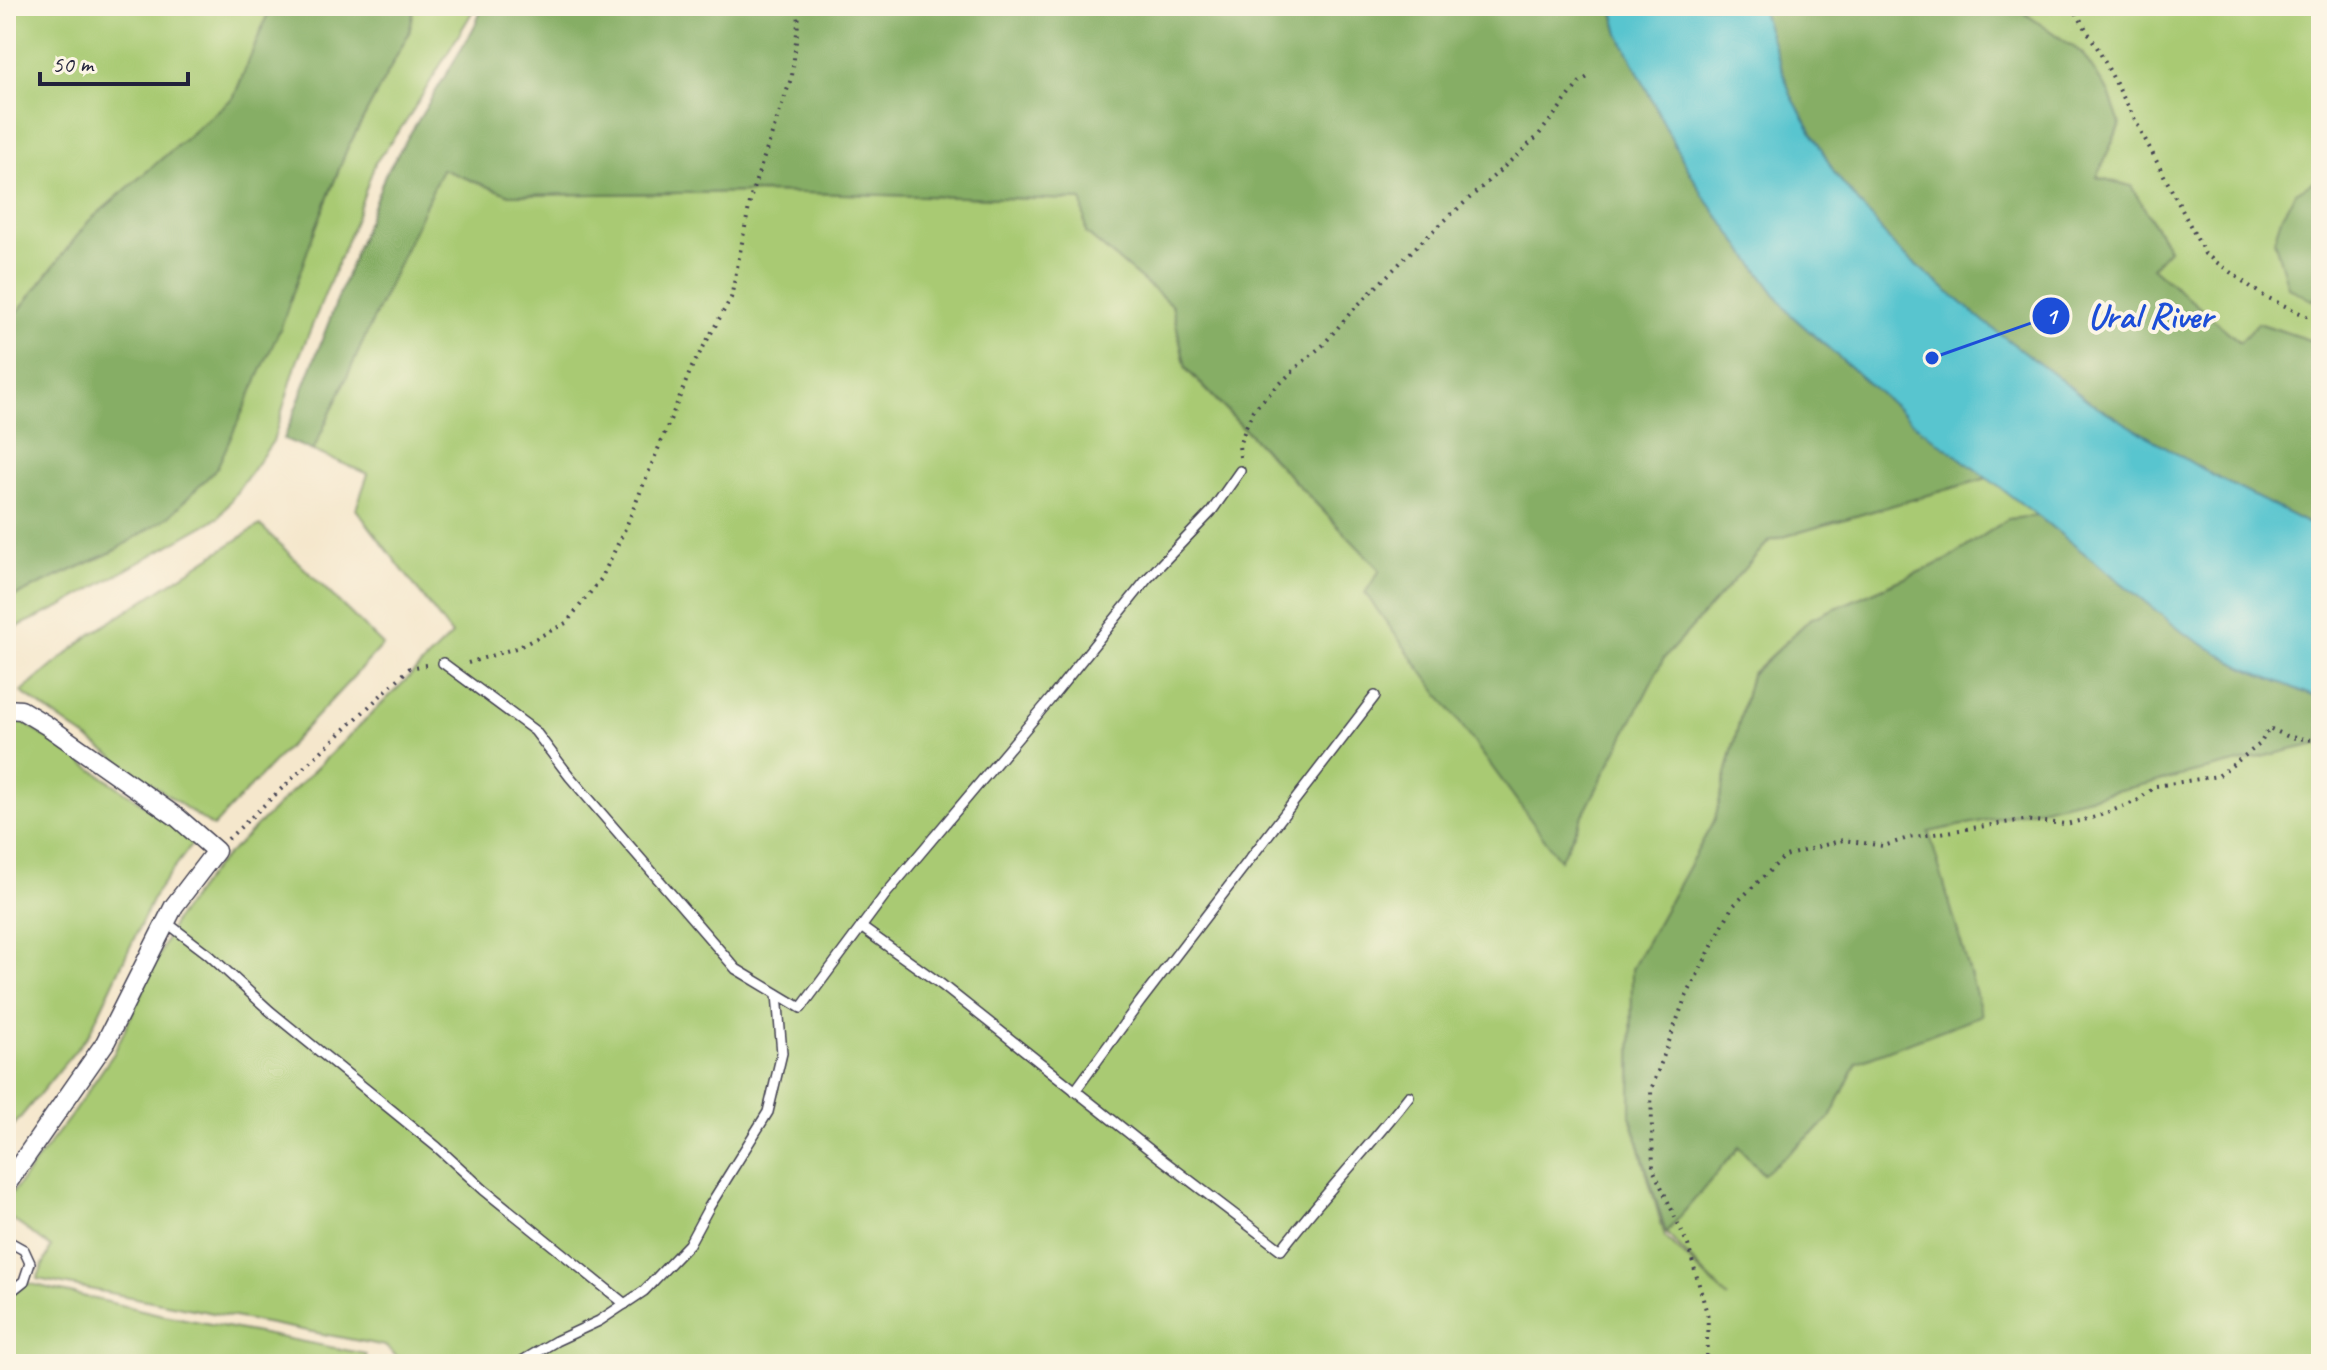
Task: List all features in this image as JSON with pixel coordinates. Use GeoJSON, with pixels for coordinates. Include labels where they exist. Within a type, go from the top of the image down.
{"type":"FeatureCollection","features":[{"type":"Feature","properties":{"kind":"street"},"geometry":{"type":"LineString","coordinates":[[6,709],[21,710],[84,751],[178,818],[216,851],[174,906],[105,1043],[6,1185]]}},
{"type":"Feature","properties":{"kind":"lane"},"geometry":{"type":"LineString","coordinates":[[443,663],[535,731],[570,777],[736,969],[801,1008],[885,895],[1059,689],[1147,579],[1211,512],[1240,471]]}},
{"type":"Feature","properties":{"kind":"lane"},"geometry":{"type":"LineString","coordinates":[[1075,1091],[1375,696]]}},
{"type":"Feature","properties":{"kind":"lane"},"geometry":{"type":"LineString","coordinates":[[166,922],[208,954],[282,1021],[437,1147],[484,1190],[625,1304]]}},
{"type":"Feature","properties":{"kind":"lane"},"geometry":{"type":"LineString","coordinates":[[861,927],[942,985],[1281,1250],[1409,1096]]}},
{"type":"Feature","properties":{"kind":"lane"},"geometry":{"type":"LineString","coordinates":[[517,1364],[599,1321],[644,1291],[689,1244],[768,1112],[782,1053],[777,994]]}},
{"type":"Feature","properties":{"kind":"lane"},"geometry":{"type":"LineString","coordinates":[[6,1240],[24,1250],[30,1263],[24,1281],[14,1289],[6,1289]]}},
{"type":"Feature","properties":{"kind":"path"},"geometry":{"type":"LineString","coordinates":[[216,851],[410,668],[472,663],[519,647],[566,623],[601,579],[692,367],[731,298],[752,192],[792,76],[800,6]]}},
{"type":"Feature","properties":{"kind":"path"},"geometry":{"type":"LineString","coordinates":[[2072,6],[2105,61],[2205,254],[2262,295],[2321,323]]}},
{"type":"Feature","properties":{"kind":"path"},"geometry":{"type":"LineString","coordinates":[[1240,471],[1239,445],[1253,410],[1323,345],[1351,312],[1421,242],[1537,137],[1580,82],[1591,75]]}},
{"type":"Feature","properties":{"kind":"path"},"geometry":{"type":"LineString","coordinates":[[1706,1364],[1708,1317],[1688,1245],[1653,1169],[1651,1090],[1684,1001],[1732,907],[1785,856],[1843,840],[1884,846],[1908,838],[2024,820],[2066,824],[2096,817],[2137,801],[2156,786],[2218,776],[2260,744],[2269,728],[2289,737],[2321,741]]}},
{"type":"Feature","properties":{"kind":"green space"},"geometry":{"type":"Polygon","coordinates":[[[6,6],[271,6],[234,97],[89,221],[6,327],[6,6]]]}},
{"type":"Feature","properties":{"kind":"green space"},"geometry":{"type":"Polygon","coordinates":[[[271,6],[415,6],[409,33],[347,149],[281,327],[217,468],[171,515],[112,552],[6,600],[6,327],[89,221],[234,97],[271,6]]]}},
{"type":"Feature","properties":{"kind":"green space"},"geometry":{"type":"Polygon","coordinates":[[[415,6],[476,6],[409,117],[375,163],[353,226],[297,362],[273,441],[219,517],[60,607],[6,632],[6,600],[112,552],[171,515],[313,235],[347,149],[409,33],[415,6]]]}},
{"type":"Feature","properties":{"kind":"green space"},"geometry":{"type":"Polygon","coordinates":[[[483,6],[1611,6],[1619,34],[1703,195],[1791,315],[1917,426],[1987,478],[1769,541],[1664,658],[1560,860],[1365,593],[1380,570],[1186,368],[1172,305],[1086,233],[1082,200],[765,192],[510,195],[442,169],[313,451],[284,439],[385,175],[473,30],[483,6]]]}},
{"type":"Feature","properties":{"kind":"green space"},"geometry":{"type":"Polygon","coordinates":[[[1760,6],[2014,6],[2082,53],[2109,93],[2120,124],[2097,177],[2131,186],[2169,249],[2152,267],[2240,342],[2258,323],[2321,344],[2321,530],[2214,476],[2090,402],[1987,324],[1896,248],[1835,174],[1791,95],[1760,6]]]}},
{"type":"Feature","properties":{"kind":"green space"},"geometry":{"type":"Polygon","coordinates":[[[2014,6],[2321,6],[2321,344],[2258,323],[2241,343],[2151,267],[2169,248],[2131,186],[2097,177],[2120,125],[2082,53],[2014,6]]]}},
{"type":"Feature","properties":{"kind":"green space"},"geometry":{"type":"Polygon","coordinates":[[[442,168],[510,195],[765,192],[1083,200],[1086,233],[1172,305],[1186,369],[1380,570],[1560,859],[1664,658],[1769,541],[1987,478],[2038,516],[2008,519],[1947,560],[1810,619],[1751,674],[1715,819],[1632,969],[1631,1118],[1665,1237],[1728,1298],[1666,1233],[1739,1146],[1763,1174],[1829,1120],[1857,1062],[1981,1015],[1928,832],[2321,743],[2321,1364],[405,1364],[385,1346],[37,1279],[51,1247],[6,1215],[6,1201],[114,1053],[175,920],[215,867],[452,635],[356,509],[368,474],[313,451],[442,168]]]}},
{"type":"Feature","properties":{"kind":"green space"},"geometry":{"type":"Polygon","coordinates":[[[2321,177],[2321,287],[2313,301],[2288,287],[2274,240],[2282,215],[2296,192],[2321,177]]]}},
{"type":"Feature","properties":{"kind":"green space"},"geometry":{"type":"Polygon","coordinates":[[[2038,516],[2184,633],[2242,667],[2321,699],[2321,743],[1929,832],[1982,1015],[1857,1062],[1829,1120],[1763,1174],[1739,1147],[1666,1233],[1631,1118],[1632,969],[1715,819],[1751,675],[1810,619],[1947,560],[2008,519],[2038,516]]]}},
{"type":"Feature","properties":{"kind":"green space"},"geometry":{"type":"Polygon","coordinates":[[[260,525],[383,645],[213,827],[21,692],[90,635],[260,525]]]}},
{"type":"Feature","properties":{"kind":"green space"},"geometry":{"type":"Polygon","coordinates":[[[6,710],[195,840],[155,894],[89,1034],[6,1135],[6,710]]]}},
{"type":"Feature","properties":{"kind":"green space"},"geometry":{"type":"Polygon","coordinates":[[[27,1283],[159,1314],[366,1354],[366,1364],[6,1364],[6,1298],[27,1283]]]}},
{"type":"Feature","properties":{"kind":"water"},"geometry":{"type":"Polygon","coordinates":[[[1612,6],[1760,6],[1791,95],[1835,174],[1896,248],[1987,324],[2090,402],[2214,476],[2321,530],[2321,699],[2242,667],[2184,633],[2038,516],[1917,426],[1791,315],[1703,195],[1619,34],[1612,6]]]}},
{"type":"Feature","properties":{"kind":"place","name":"Ural River"},"geometry":{"type":"Point","coordinates":[1932,358]}}]}
